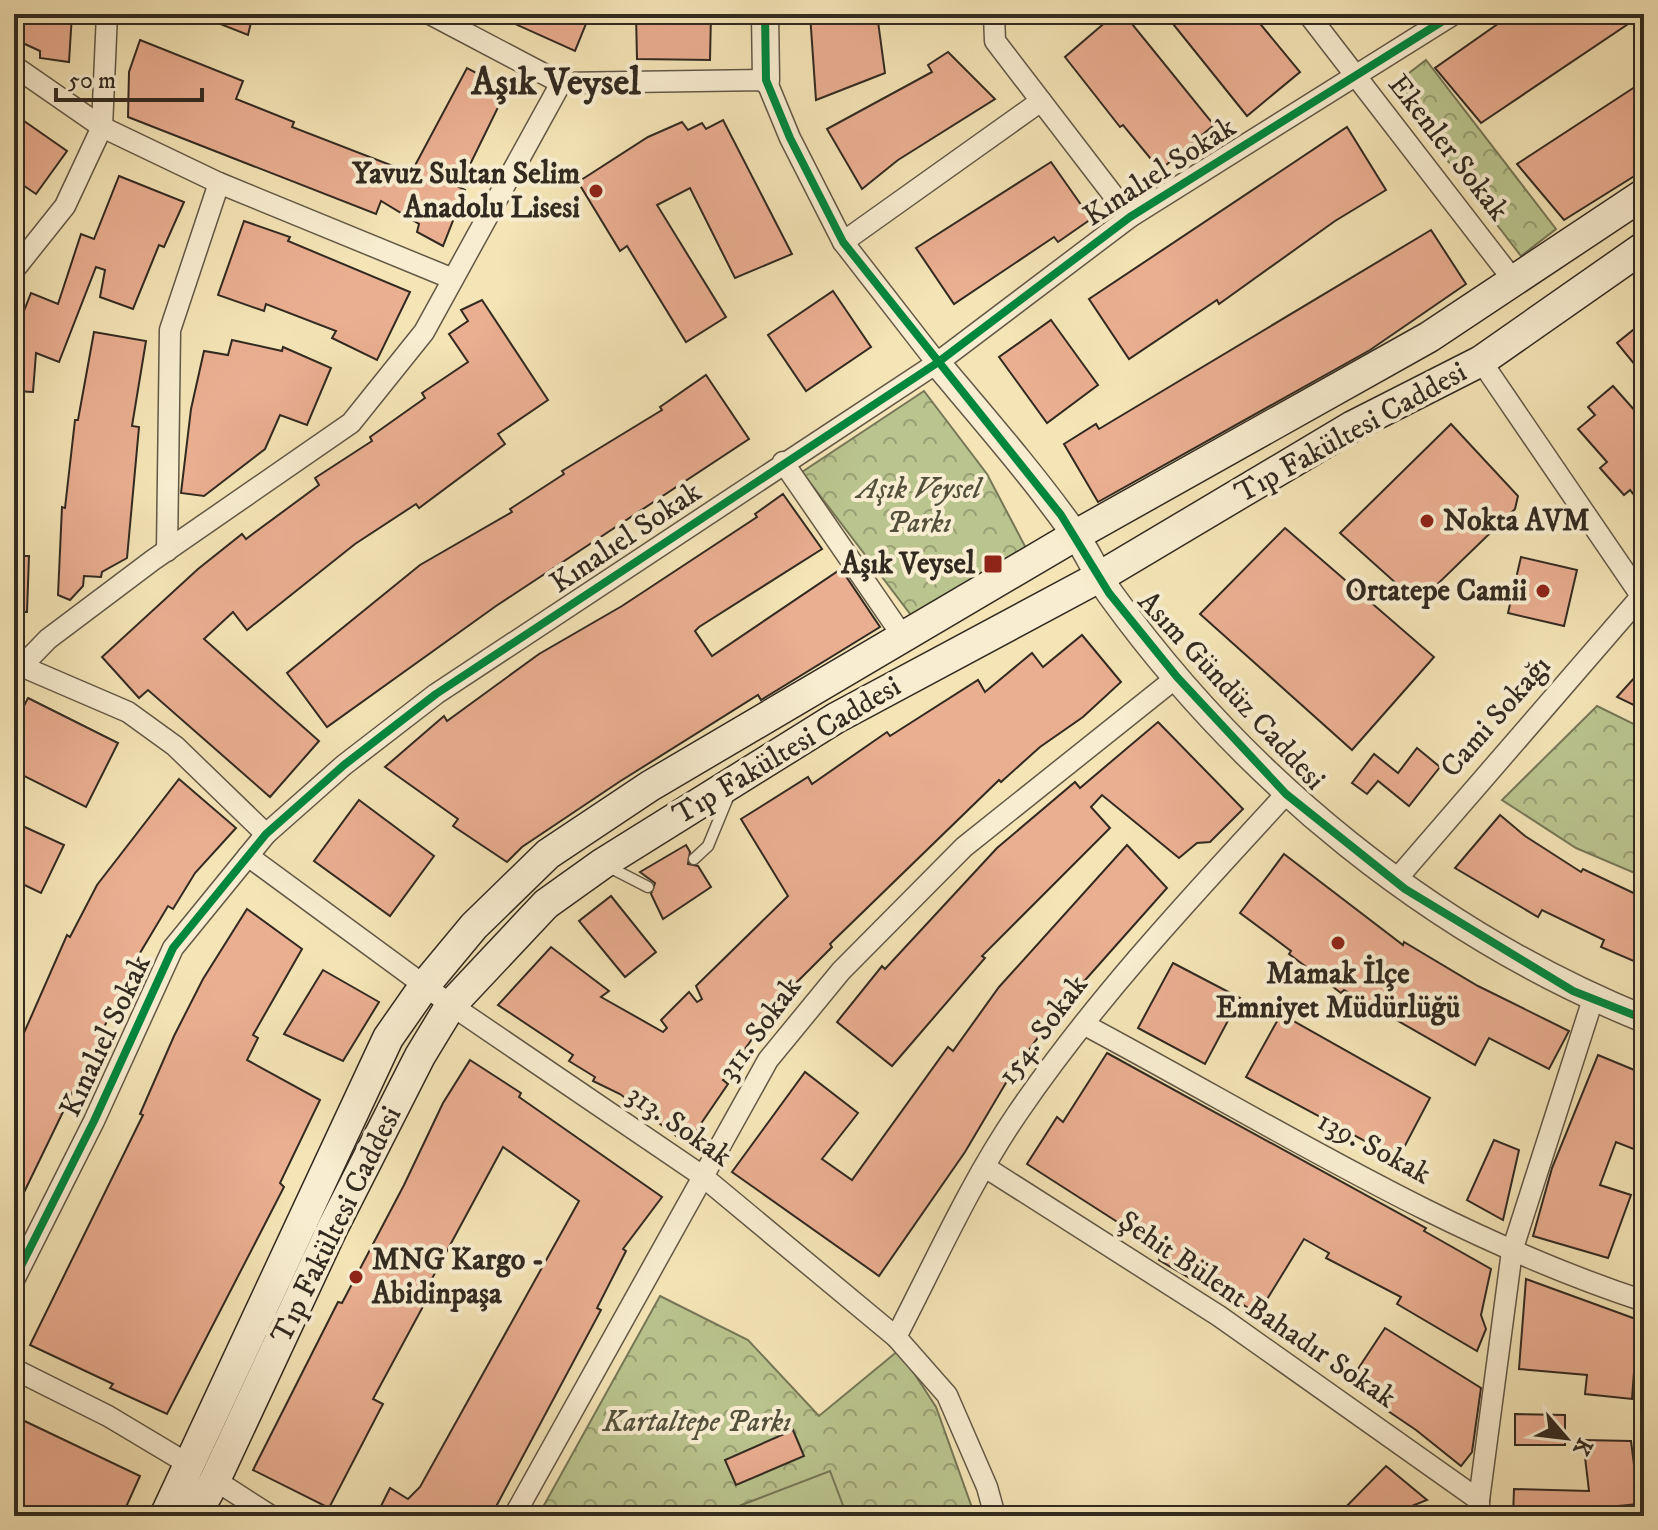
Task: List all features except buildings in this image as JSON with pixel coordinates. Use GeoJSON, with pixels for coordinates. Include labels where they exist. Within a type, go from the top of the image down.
{"type":"FeatureCollection","features":[{"type":"Feature","properties":{"kind":"main road"},"geometry":{"type":"LineString","coordinates":[[165,1516],[203,1473],[388,1038],[425,985],[474,926],[548,854],[650,786],[1076,535],[1429,337],[1644,194]]}},
{"type":"Feature","properties":{"kind":"main road","name":"Tıp Fakültesi Caddesi"},"geometry":{"type":"LineString","coordinates":[[195,1516],[203,1473],[420,1056],[451,1005],[546,904],[602,864],[836,718],[1101,576],[1353,426],[1481,361],[1644,247]]}},
{"type":"Feature","properties":{"kind":"street"},"geometry":{"type":"LineString","coordinates":[[14,270],[65,206],[102,127],[107,14]]}},
{"type":"Feature","properties":{"kind":"street"},"geometry":{"type":"LineString","coordinates":[[430,14],[561,83],[766,80]]}},
{"type":"Feature","properties":{"kind":"street"},"geometry":{"type":"LineString","coordinates":[[765,14],[766,80],[790,138],[843,242],[937,363]]}},
{"type":"Feature","properties":{"kind":"street"},"geometry":{"type":"LineString","coordinates":[[994,14],[995,41],[1130,217]]}},
{"type":"Feature","properties":{"kind":"street","name":"Ekenler Sokak"},"geometry":{"type":"LineString","coordinates":[[1308,14],[1514,281]]}},
{"type":"Feature","properties":{"kind":"street","name":"Kınalıel Sokak"},"geometry":{"type":"LineString","coordinates":[[14,1280],[94,1121],[173,948],[266,834],[344,765],[436,694],[937,363],[1130,217],[1454,14]]}},
{"type":"Feature","properties":{"kind":"street"},"geometry":{"type":"LineString","coordinates":[[14,66],[102,127],[219,183],[453,279]]}},
{"type":"Feature","properties":{"kind":"street"},"geometry":{"type":"LineString","coordinates":[[266,834],[175,746],[128,712],[17,668],[48,639],[167,551],[351,423],[424,332],[561,83]]}},
{"type":"Feature","properties":{"kind":"street"},"geometry":{"type":"LineString","coordinates":[[843,242],[1041,101]]}},
{"type":"Feature","properties":{"kind":"street"},"geometry":{"type":"LineString","coordinates":[[167,551],[170,330],[219,183]]}},
{"type":"Feature","properties":{"kind":"street"},"geometry":{"type":"LineString","coordinates":[[1481,361],[1642,597]]}},
{"type":"Feature","properties":{"kind":"street","name":"Asım Gündüz Caddesi"},"geometry":{"type":"LineString","coordinates":[[937,363],[1076,535],[1109,593],[1177,677],[1286,794],[1395,881],[1573,991],[1644,1019]]}},
{"type":"Feature","properties":{"kind":"street"},"geometry":{"type":"LineString","coordinates":[[783,462],[904,638]]}},
{"type":"Feature","properties":{"kind":"street","name":"Cami Sokağı"},"geometry":{"type":"LineString","coordinates":[[1395,881],[1642,597]]}},
{"type":"Feature","properties":{"kind":"street","name":"311. Sokak"},"geometry":{"type":"LineString","coordinates":[[514,1516],[701,1175],[768,1060],[841,971],[964,847],[1177,677]]}},
{"type":"Feature","properties":{"kind":"street","name":"154. Sokak"},"geometry":{"type":"LineString","coordinates":[[896,1337],[985,1167],[1018,1113],[1139,953],[1286,794]]}},
{"type":"Feature","properties":{"kind":"street","name":"313. Sokak"},"geometry":{"type":"LineString","coordinates":[[248,856],[451,1005],[701,1175],[896,1337],[947,1395],[987,1487],[995,1516]]}},
{"type":"Feature","properties":{"kind":"street"},"geometry":{"type":"LineString","coordinates":[[1479,1508],[1512,1251],[1593,999]]}},
{"type":"Feature","properties":{"kind":"street","name":"139. Sokak"},"geometry":{"type":"LineString","coordinates":[[1085,1025],[1397,1197],[1512,1251],[1644,1301]]}},
{"type":"Feature","properties":{"kind":"street","name":"Şehit Bülent Bahadır Sokak"},"geometry":{"type":"LineString","coordinates":[[985,1167],[1219,1316],[1479,1508]]}},
{"type":"Feature","properties":{"kind":"street"},"geometry":{"type":"LineString","coordinates":[[14,1369],[108,1416],[271,1516]]}},
{"type":"Feature","properties":{"kind":"lane"},"geometry":{"type":"LineString","coordinates":[[694,859],[708,846],[737,778]]}},
{"type":"Feature","properties":{"kind":"lane"},"geometry":{"type":"LineString","coordinates":[[602,864],[648,887]]}},
{"type":"Feature","properties":{"kind":"green space"},"geometry":{"type":"Polygon","coordinates":[[[1426,60],[1556,229],[1521,256],[1391,87],[1426,60]]]}},
{"type":"Feature","properties":{"kind":"green space","name":"Aşık Veysel Parkı"},"geometry":{"type":"Polygon","coordinates":[[[924,391],[987,474],[1028,552],[914,619],[802,472],[924,391]]]}},
{"type":"Feature","properties":{"kind":"green space"},"geometry":{"type":"Polygon","coordinates":[[[1597,706],[1644,729],[1644,877],[1576,848],[1502,800],[1597,706]]]}},
{"type":"Feature","properties":{"kind":"green space","name":"Kartaltepe Parkı"},"geometry":{"type":"Polygon","coordinates":[[[660,1296],[748,1340],[819,1416],[899,1350],[936,1407],[975,1516],[538,1516],[660,1296]]]}},
{"type":"Feature","properties":{"kind":"green space"},"geometry":{"type":"Polygon","coordinates":[[[830,1471],[847,1516],[713,1516],[830,1471]]]}},
{"type":"Feature","properties":{"kind":"cycle path"},"geometry":{"type":"LineString","coordinates":[[765,14],[766,80],[790,138],[843,242],[1061,515],[1109,593],[1177,677],[1286,794],[1405,889],[1573,991],[1644,1019]]}},
{"type":"Feature","properties":{"kind":"cycle path"},"geometry":{"type":"LineString","coordinates":[[14,1280],[94,1121],[173,948],[266,834],[344,765],[436,694],[937,363],[1130,217],[1454,14]]}},
{"type":"Feature","properties":{"kind":"place","name":"Yavuz Sultan Selim Anadolu Lisesi"},"geometry":{"type":"Point","coordinates":[596,191]}},
{"type":"Feature","properties":{"kind":"place","name":"Nokta AVM"},"geometry":{"type":"Point","coordinates":[1427,521]}},
{"type":"Feature","properties":{"kind":"place","name":"Aşık Veysel"},"geometry":{"type":"Point","coordinates":[993,564]}},
{"type":"Feature","properties":{"kind":"place","name":"Ortatepe Camii"},"geometry":{"type":"Point","coordinates":[1543,591]}},
{"type":"Feature","properties":{"kind":"place","name":"Mamak İlçe Emniyet Müdürlüğü"},"geometry":{"type":"Point","coordinates":[1338,943]}},
{"type":"Feature","properties":{"kind":"place","name":"MNG Kargo - Abidinpaşa"},"geometry":{"type":"Point","coordinates":[356,1277]}},
{"type":"Feature","properties":{"kind":"district","name":"Aşık Veysel"},"geometry":{"type":"Point","coordinates":[556,83]}}]}
